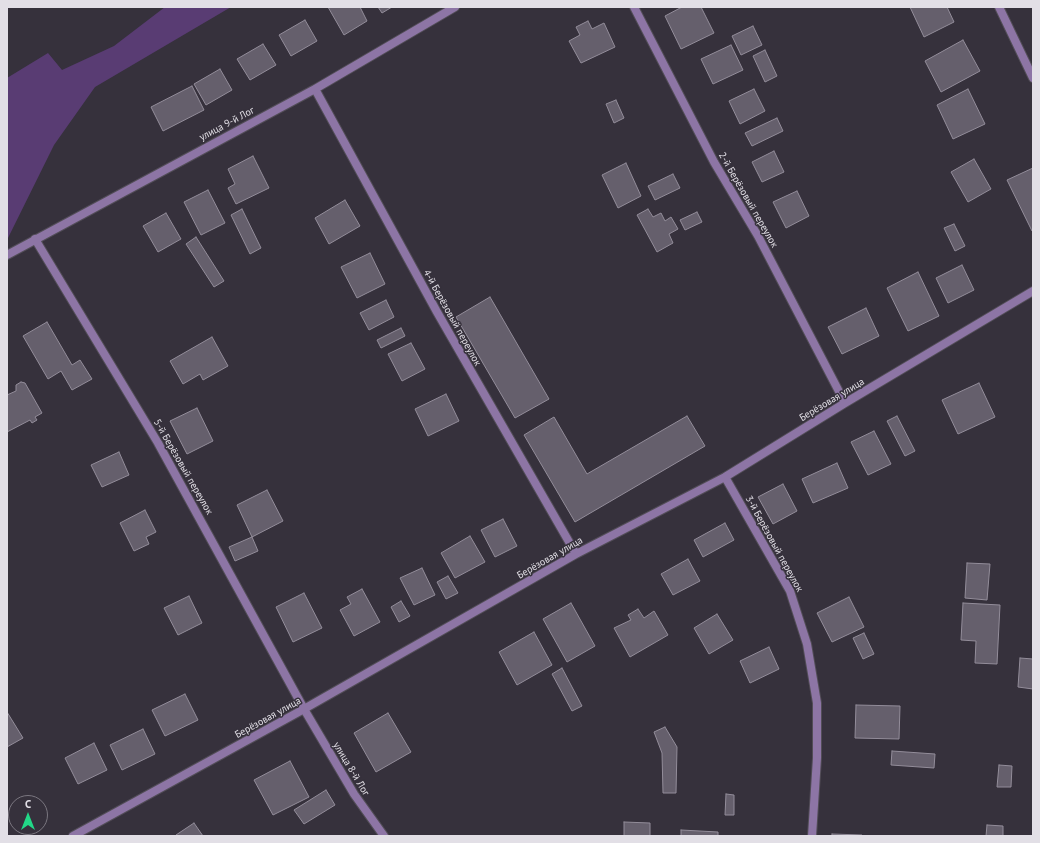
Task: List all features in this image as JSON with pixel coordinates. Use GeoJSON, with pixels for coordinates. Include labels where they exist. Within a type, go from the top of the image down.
{"type":"FeatureCollection","features":[{"type":"Feature","properties":{"kind":"street","name":"улица 9-й Лог"},"geometry":{"type":"LineString","coordinates":[[7,255],[315,89],[455,7]]}},
{"type":"Feature","properties":{"kind":"street","name":"2-й Берёзовый переулок"},"geometry":{"type":"LineString","coordinates":[[634,7],[714,162],[758,236],[845,403]]}},
{"type":"Feature","properties":{"kind":"street"},"geometry":{"type":"LineString","coordinates":[[999,7],[1033,78]]}},
{"type":"Feature","properties":{"kind":"street","name":"4-й Берёзовый переулок"},"geometry":{"type":"LineString","coordinates":[[315,89],[437,312],[576,554]]}},
{"type":"Feature","properties":{"kind":"street","name":"5-й Берёзовый переулок"},"geometry":{"type":"LineString","coordinates":[[35,239],[158,443],[304,709]]}},
{"type":"Feature","properties":{"kind":"street","name":"Берёзовая улица"},"geometry":{"type":"LineString","coordinates":[[73,836],[304,709],[576,554],[725,477],[845,403],[1033,291]]}},
{"type":"Feature","properties":{"kind":"street","name":"3-й Берёзовый переулок"},"geometry":{"type":"LineString","coordinates":[[725,477],[790,591],[807,644],[817,703],[817,758],[812,836]]}},
{"type":"Feature","properties":{"kind":"street","name":"улица 8-й Лог"},"geometry":{"type":"LineString","coordinates":[[304,709],[354,794],[384,836]]}},
{"type":"Feature","properties":{"kind":"shaded area"},"geometry":{"type":"Polygon","coordinates":[[[165,7],[231,7],[95,87],[54,145],[7,240],[7,78],[48,53],[62,70],[114,46],[165,7]]]}},
{"type":"Feature","properties":{"kind":"building"},"geometry":{"type":"Polygon","coordinates":[[[328,7],[360,7],[367,21],[344,35],[328,7]]]}},
{"type":"Feature","properties":{"kind":"building"},"geometry":{"type":"Polygon","coordinates":[[[378,7],[392,7],[382,13],[378,7]]]}},
{"type":"Feature","properties":{"kind":"building"},"geometry":{"type":"Polygon","coordinates":[[[682,7],[701,7],[714,33],[681,49],[665,16],[682,7]]]}},
{"type":"Feature","properties":{"kind":"building"},"geometry":{"type":"Polygon","coordinates":[[[910,7],[947,7],[954,22],[924,37],[910,7]]]}},
{"type":"Feature","properties":{"kind":"building"},"geometry":{"type":"Polygon","coordinates":[[[305,20],[317,41],[291,56],[279,35],[305,20]]]}},
{"type":"Feature","properties":{"kind":"building"},"geometry":{"type":"Polygon","coordinates":[[[588,21],[592,29],[604,23],[615,47],[581,63],[569,41],[580,35],[576,27],[588,21]]]}},
{"type":"Feature","properties":{"kind":"building"},"geometry":{"type":"Polygon","coordinates":[[[753,26],[762,45],[741,55],[732,36],[753,26]]]}},
{"type":"Feature","properties":{"kind":"building"},"geometry":{"type":"Polygon","coordinates":[[[963,40],[980,71],[941,92],[925,61],[963,40]]]}},
{"type":"Feature","properties":{"kind":"building"},"geometry":{"type":"Polygon","coordinates":[[[263,44],[276,65],[250,80],[237,59],[263,44]]]}},
{"type":"Feature","properties":{"kind":"building"},"geometry":{"type":"Polygon","coordinates":[[[731,45],[743,70],[713,84],[701,59],[731,45]]]}},
{"type":"Feature","properties":{"kind":"building"},"geometry":{"type":"Polygon","coordinates":[[[765,50],[777,76],[765,82],[753,56],[765,50]]]}},
{"type":"Feature","properties":{"kind":"building"},"geometry":{"type":"Polygon","coordinates":[[[220,69],[232,90],[206,105],[194,84],[220,69]]]}},
{"type":"Feature","properties":{"kind":"building"},"geometry":{"type":"Polygon","coordinates":[[[192,86],[204,110],[163,131],[151,107],[192,86]]]}},
{"type":"Feature","properties":{"kind":"building"},"geometry":{"type":"Polygon","coordinates":[[[754,89],[765,111],[740,124],[729,101],[754,89]]]}},
{"type":"Feature","properties":{"kind":"building"},"geometry":{"type":"Polygon","coordinates":[[[968,89],[985,124],[953,139],[937,105],[968,89]]]}},
{"type":"Feature","properties":{"kind":"building"},"geometry":{"type":"Polygon","coordinates":[[[616,100],[624,118],[614,123],[606,104],[616,100]]]}},
{"type":"Feature","properties":{"kind":"building"},"geometry":{"type":"Polygon","coordinates":[[[777,118],[783,131],[752,146],[745,133],[777,118]]]}},
{"type":"Feature","properties":{"kind":"building"},"geometry":{"type":"Polygon","coordinates":[[[774,151],[784,172],[762,182],[752,162],[774,151]]]}},
{"type":"Feature","properties":{"kind":"building"},"geometry":{"type":"Polygon","coordinates":[[[253,156],[269,188],[236,204],[228,188],[235,184],[228,169],[253,156]]]}},
{"type":"Feature","properties":{"kind":"building"},"geometry":{"type":"Polygon","coordinates":[[[974,159],[991,189],[968,202],[951,172],[974,159]]]}},
{"type":"Feature","properties":{"kind":"building"},"geometry":{"type":"Polygon","coordinates":[[[626,163],[641,196],[618,208],[602,175],[626,163]]]}},
{"type":"Feature","properties":{"kind":"building"},"geometry":{"type":"Polygon","coordinates":[[[1033,168],[1033,230],[1032,231],[1007,180],[1033,168]]]}},
{"type":"Feature","properties":{"kind":"building"},"geometry":{"type":"Polygon","coordinates":[[[673,174],[680,188],[655,200],[648,186],[673,174]]]}},
{"type":"Feature","properties":{"kind":"building"},"geometry":{"type":"Polygon","coordinates":[[[208,190],[225,223],[201,235],[184,202],[208,190]]]}},
{"type":"Feature","properties":{"kind":"building"},"geometry":{"type":"Polygon","coordinates":[[[797,191],[809,216],[786,228],[773,202],[797,191]]]}},
{"type":"Feature","properties":{"kind":"building"},"geometry":{"type":"Polygon","coordinates":[[[345,200],[360,226],[329,244],[315,218],[345,200]]]}},
{"type":"Feature","properties":{"kind":"building"},"geometry":{"type":"Polygon","coordinates":[[[242,209],[261,248],[250,254],[231,215],[242,209]]]}},
{"type":"Feature","properties":{"kind":"building"},"geometry":{"type":"Polygon","coordinates":[[[648,209],[653,217],[661,213],[665,221],[671,217],[678,229],[669,234],[673,243],[657,252],[637,215],[648,209]]]}},
{"type":"Feature","properties":{"kind":"building"},"geometry":{"type":"Polygon","coordinates":[[[697,212],[702,222],[685,230],[680,220],[697,212]]]}},
{"type":"Feature","properties":{"kind":"building"},"geometry":{"type":"Polygon","coordinates":[[[166,213],[181,239],[158,252],[143,226],[166,213]]]}},
{"type":"Feature","properties":{"kind":"building"},"geometry":{"type":"Polygon","coordinates":[[[954,224],[965,246],[955,251],[944,228],[954,224]]]}},
{"type":"Feature","properties":{"kind":"building"},"geometry":{"type":"Polygon","coordinates":[[[196,237],[224,281],[214,287],[186,244],[196,237]]]}},
{"type":"Feature","properties":{"kind":"building"},"geometry":{"type":"Polygon","coordinates":[[[370,253],[385,284],[357,298],[341,267],[370,253]]]}},
{"type":"Feature","properties":{"kind":"building"},"geometry":{"type":"Polygon","coordinates":[[[962,265],[974,290],[948,303],[936,278],[962,265]]]}},
{"type":"Feature","properties":{"kind":"building"},"geometry":{"type":"Polygon","coordinates":[[[918,272],[939,316],[908,331],[887,288],[918,272]]]}},
{"type":"Feature","properties":{"kind":"building"},"geometry":{"type":"Polygon","coordinates":[[[490,297],[549,399],[515,418],[456,317],[490,297]]]}},
{"type":"Feature","properties":{"kind":"building"},"geometry":{"type":"Polygon","coordinates":[[[386,300],[394,317],[369,330],[360,313],[386,300]]]}},
{"type":"Feature","properties":{"kind":"building"},"geometry":{"type":"Polygon","coordinates":[[[866,308],[879,336],[842,354],[828,327],[866,308]]]}},
{"type":"Feature","properties":{"kind":"building"},"geometry":{"type":"Polygon","coordinates":[[[47,322],[72,365],[80,360],[92,379],[72,390],[61,371],[48,379],[23,336],[47,322]]]}},
{"type":"Feature","properties":{"kind":"building"},"geometry":{"type":"Polygon","coordinates":[[[401,328],[405,336],[381,348],[377,340],[401,328]]]}},
{"type":"Feature","properties":{"kind":"building"},"geometry":{"type":"Polygon","coordinates":[[[212,337],[228,366],[203,380],[200,374],[183,384],[170,361],[212,337]]]}},
{"type":"Feature","properties":{"kind":"building"},"geometry":{"type":"Polygon","coordinates":[[[411,343],[425,369],[402,381],[388,354],[411,343]]]}},
{"type":"Feature","properties":{"kind":"building"},"geometry":{"type":"Polygon","coordinates":[[[21,382],[25,383],[42,413],[35,417],[37,420],[32,423],[30,420],[7,432],[7,395],[16,391],[16,385],[21,382]]]}},
{"type":"Feature","properties":{"kind":"building"},"geometry":{"type":"Polygon","coordinates":[[[979,383],[995,417],[958,434],[942,400],[979,383]]]}},
{"type":"Feature","properties":{"kind":"building"},"geometry":{"type":"Polygon","coordinates":[[[446,394],[459,421],[428,436],[415,409],[446,394]]]}},
{"type":"Feature","properties":{"kind":"building"},"geometry":{"type":"Polygon","coordinates":[[[197,408],[213,441],[187,454],[170,421],[197,408]]]}},
{"type":"Feature","properties":{"kind":"building"},"geometry":{"type":"Polygon","coordinates":[[[687,416],[705,446],[575,522],[524,435],[554,417],[587,474],[687,416]]]}},
{"type":"Feature","properties":{"kind":"building"},"geometry":{"type":"Polygon","coordinates":[[[897,416],[915,451],[905,456],[887,421],[897,416]]]}},
{"type":"Feature","properties":{"kind":"building"},"geometry":{"type":"Polygon","coordinates":[[[874,431],[891,464],[868,475],[851,442],[874,431]]]}},
{"type":"Feature","properties":{"kind":"building"},"geometry":{"type":"Polygon","coordinates":[[[119,452],[129,475],[102,487],[91,465],[119,452]]]}},
{"type":"Feature","properties":{"kind":"building"},"geometry":{"type":"Polygon","coordinates":[[[837,463],[848,488],[813,503],[802,479],[837,463]]]}},
{"type":"Feature","properties":{"kind":"building"},"geometry":{"type":"Polygon","coordinates":[[[783,484],[797,511],[773,524],[758,497],[783,484]]]}},
{"type":"Feature","properties":{"kind":"building"},"geometry":{"type":"Polygon","coordinates":[[[267,490],[283,521],[252,537],[237,505],[267,490]]]}},
{"type":"Feature","properties":{"kind":"building"},"geometry":{"type":"Polygon","coordinates":[[[145,510],[156,532],[146,537],[149,544],[134,551],[120,523],[145,510]]]}},
{"type":"Feature","properties":{"kind":"building"},"geometry":{"type":"Polygon","coordinates":[[[503,519],[517,546],[495,557],[481,530],[503,519]]]}},
{"type":"Feature","properties":{"kind":"building"},"geometry":{"type":"Polygon","coordinates":[[[725,523],[734,540],[703,557],[694,540],[725,523]]]}},
{"type":"Feature","properties":{"kind":"building"},"geometry":{"type":"Polygon","coordinates":[[[470,536],[485,562],[455,578],[441,553],[470,536]]]}},
{"type":"Feature","properties":{"kind":"building"},"geometry":{"type":"Polygon","coordinates":[[[252,537],[258,551],[235,561],[229,547],[252,537]]]}},
{"type":"Feature","properties":{"kind":"building"},"geometry":{"type":"Polygon","coordinates":[[[688,559],[700,581],[673,595],[661,574],[688,559]]]}},
{"type":"Feature","properties":{"kind":"building"},"geometry":{"type":"Polygon","coordinates":[[[967,563],[990,564],[987,600],[965,598],[967,563]]]}},
{"type":"Feature","properties":{"kind":"building"},"geometry":{"type":"Polygon","coordinates":[[[422,568],[435,595],[414,605],[400,578],[422,568]]]}},
{"type":"Feature","properties":{"kind":"building"},"geometry":{"type":"Polygon","coordinates":[[[448,576],[458,593],[446,599],[437,582],[448,576]]]}},
{"type":"Feature","properties":{"kind":"building"},"geometry":{"type":"Polygon","coordinates":[[[362,589],[380,622],[354,636],[340,610],[351,604],[347,597],[362,589]]]}},
{"type":"Feature","properties":{"kind":"building"},"geometry":{"type":"Polygon","coordinates":[[[304,593],[322,628],[293,642],[276,607],[304,593]]]}},
{"type":"Feature","properties":{"kind":"building"},"geometry":{"type":"Polygon","coordinates":[[[189,596],[202,623],[178,635],[164,608],[189,596]]]}},
{"type":"Feature","properties":{"kind":"building"},"geometry":{"type":"Polygon","coordinates":[[[849,597],[864,627],[832,642],[817,613],[849,597]]]}},
{"type":"Feature","properties":{"kind":"building"},"geometry":{"type":"Polygon","coordinates":[[[401,601],[410,616],[399,622],[391,607],[401,601]]]}},
{"type":"Feature","properties":{"kind":"building"},"geometry":{"type":"Polygon","coordinates":[[[571,603],[595,646],[567,662],[543,619],[571,603]]]}},
{"type":"Feature","properties":{"kind":"building"},"geometry":{"type":"Polygon","coordinates":[[[963,603],[1000,605],[997,664],[975,663],[976,641],[961,640],[963,603]]]}},
{"type":"Feature","properties":{"kind":"building"},"geometry":{"type":"Polygon","coordinates":[[[638,609],[644,618],[654,611],[668,635],[630,657],[614,628],[631,620],[628,615],[638,609]]]}},
{"type":"Feature","properties":{"kind":"building"},"geometry":{"type":"Polygon","coordinates":[[[717,614],[733,640],[709,654],[694,628],[717,614]]]}},
{"type":"Feature","properties":{"kind":"building"},"geometry":{"type":"Polygon","coordinates":[[[534,632],[552,665],[517,685],[499,652],[534,632]]]}},
{"type":"Feature","properties":{"kind":"building"},"geometry":{"type":"Polygon","coordinates":[[[864,633],[874,654],[863,659],[853,638],[864,633]]]}},
{"type":"Feature","properties":{"kind":"building"},"geometry":{"type":"Polygon","coordinates":[[[769,647],[779,669],[750,683],[740,661],[769,647]]]}},
{"type":"Feature","properties":{"kind":"building"},"geometry":{"type":"Polygon","coordinates":[[[1020,658],[1033,659],[1033,689],[1018,687],[1020,658]]]}},
{"type":"Feature","properties":{"kind":"building"},"geometry":{"type":"Polygon","coordinates":[[[562,668],[582,706],[572,711],[552,674],[562,668]]]}},
{"type":"Feature","properties":{"kind":"building"},"geometry":{"type":"Polygon","coordinates":[[[185,694],[198,720],[165,736],[152,710],[185,694]]]}},
{"type":"Feature","properties":{"kind":"building"},"geometry":{"type":"Polygon","coordinates":[[[856,705],[900,706],[899,739],[855,738],[856,705]]]}},
{"type":"Feature","properties":{"kind":"building"},"geometry":{"type":"Polygon","coordinates":[[[7,712],[23,738],[7,747],[7,712]]]}},
{"type":"Feature","properties":{"kind":"building"},"geometry":{"type":"Polygon","coordinates":[[[388,713],[411,752],[376,772],[354,733],[388,713]]]}},
{"type":"Feature","properties":{"kind":"building"},"geometry":{"type":"Polygon","coordinates":[[[665,727],[677,747],[676,793],[663,793],[662,753],[654,732],[665,727]]]}},
{"type":"Feature","properties":{"kind":"building"},"geometry":{"type":"Polygon","coordinates":[[[143,729],[155,754],[122,770],[110,745],[143,729]]]}},
{"type":"Feature","properties":{"kind":"building"},"geometry":{"type":"Polygon","coordinates":[[[94,743],[107,770],[78,784],[65,758],[94,743]]]}},
{"type":"Feature","properties":{"kind":"building"},"geometry":{"type":"Polygon","coordinates":[[[892,751],[935,754],[934,768],[891,765],[892,751]]]}},
{"type":"Feature","properties":{"kind":"building"},"geometry":{"type":"Polygon","coordinates":[[[290,761],[309,797],[273,815],[254,780],[290,761]]]}},
{"type":"Feature","properties":{"kind":"building"},"geometry":{"type":"Polygon","coordinates":[[[999,765],[1012,766],[1011,787],[997,787],[999,765]]]}},
{"type":"Feature","properties":{"kind":"building"},"geometry":{"type":"Polygon","coordinates":[[[326,790],[335,805],[304,824],[294,810],[326,790]]]}},
{"type":"Feature","properties":{"kind":"building"},"geometry":{"type":"Polygon","coordinates":[[[726,794],[734,795],[734,815],[725,815],[726,794]]]}},
{"type":"Feature","properties":{"kind":"building"},"geometry":{"type":"Polygon","coordinates":[[[624,822],[650,823],[650,836],[624,836],[624,822]]]}},
{"type":"Feature","properties":{"kind":"building"},"geometry":{"type":"Polygon","coordinates":[[[194,823],[203,836],[176,835],[194,823]]]}},
{"type":"Feature","properties":{"kind":"building"},"geometry":{"type":"Polygon","coordinates":[[[987,825],[1003,826],[1003,836],[986,836],[987,825]]]}},
{"type":"Feature","properties":{"kind":"building"},"geometry":{"type":"Polygon","coordinates":[[[681,830],[718,832],[718,836],[681,836],[681,830]]]}},
{"type":"Feature","properties":{"kind":"building"},"geometry":{"type":"Polygon","coordinates":[[[832,834],[862,835],[862,836],[832,836],[832,834]]]}}]}
